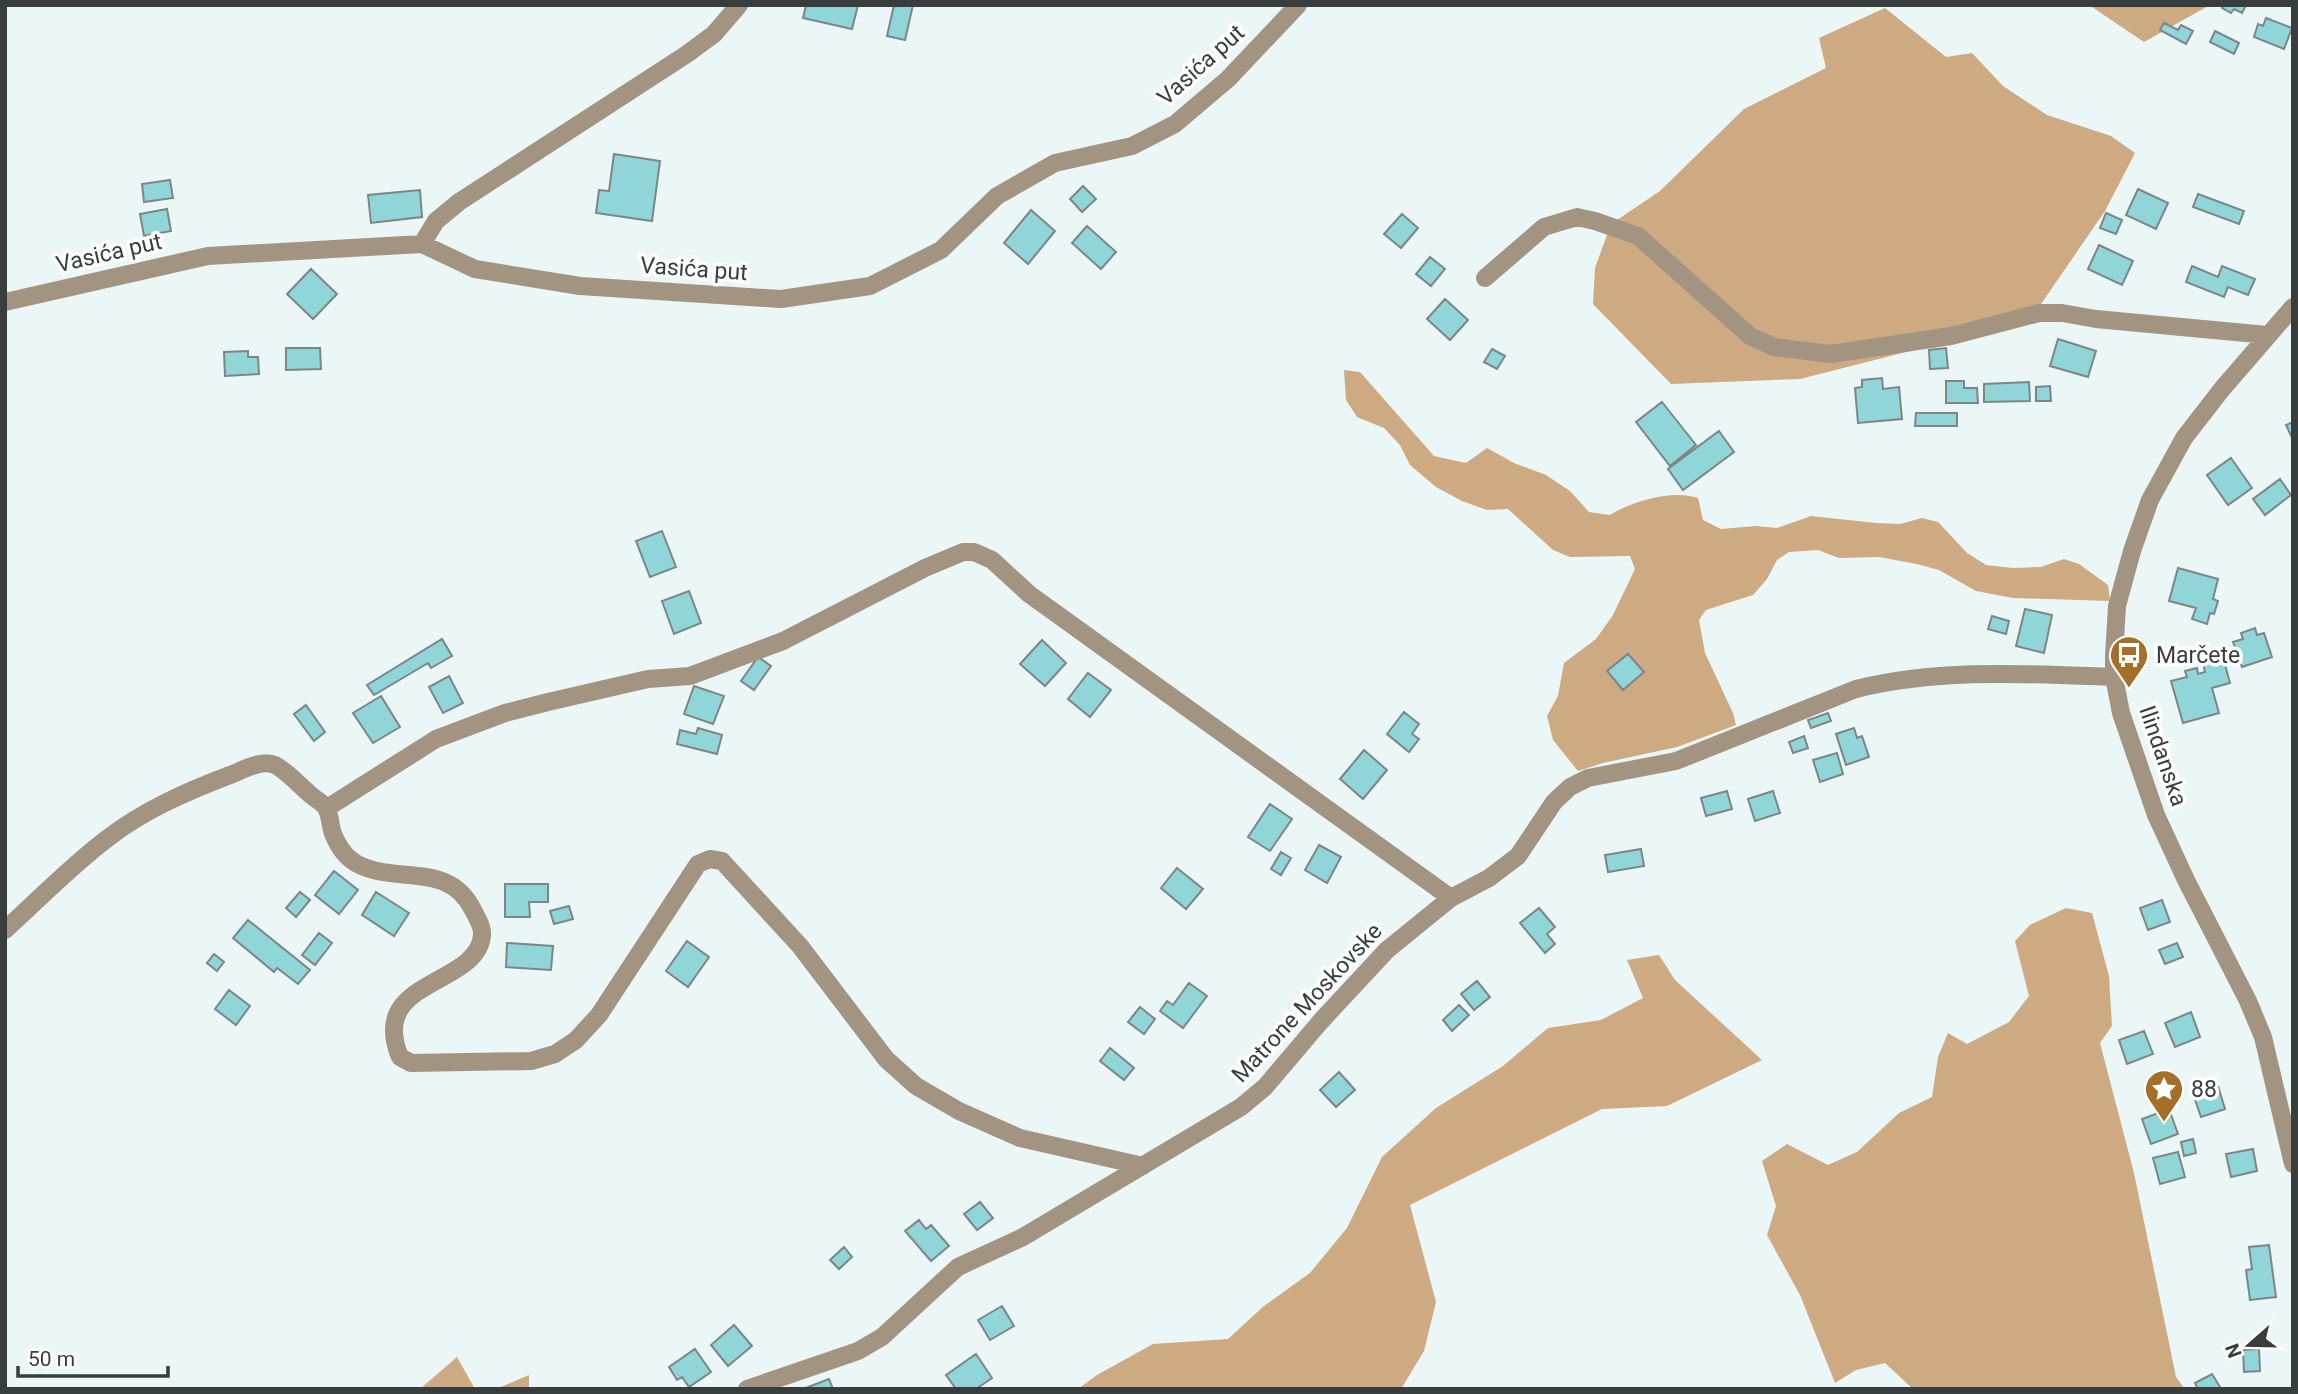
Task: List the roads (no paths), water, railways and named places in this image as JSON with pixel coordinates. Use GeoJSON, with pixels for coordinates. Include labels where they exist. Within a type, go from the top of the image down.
{"type":"FeatureCollection","features":[{"type":"Feature","properties":{"kind":"street"},"geometry":{"type":"LineString","coordinates":[[422,244],[436,221],[459,202],[687,54],[714,34],[739,5]]}},
{"type":"Feature","properties":{"kind":"street","name":"Vasića put"},"geometry":{"type":"LineString","coordinates":[[5,302],[208,256],[422,244],[475,269],[580,286],[781,299],[870,286],[941,250],[998,196],[1055,163],[1132,146],[1175,124],[1228,79],[1298,5]]}},
{"type":"Feature","properties":{"kind":"street"},"geometry":{"type":"LineString","coordinates":[[1485,278],[1544,228],[1577,217],[1595,220],[1637,236],[1750,337],[1774,347],[1831,354],[1951,336],[2039,313],[2062,313],[2096,319],[2267,335]]}},
{"type":"Feature","properties":{"kind":"street","name":"Ilindanska"},"geometry":{"type":"LineString","coordinates":[[2293,307],[2184,438],[2150,500],[2117,606],[2114,639],[2114,677],[2124,723],[2156,814],[2263,1037],[2293,1164]]}},
{"type":"Feature","properties":{"kind":"street"},"geometry":{"type":"LineString","coordinates":[[327,808],[436,739],[505,713],[548,702],[648,679],[690,676],[783,641],[925,568],[963,552],[974,552],[992,560],[1029,594],[1451,898]]}},
{"type":"Feature","properties":{"kind":"street","name":"Matrone Moskovske"},"geometry":{"type":"LineString","coordinates":[[747,1389],[858,1351],[882,1337],[958,1267],[1023,1237],[1241,1107],[1265,1087],[1387,950],[1451,898],[1489,878],[1518,856],[1554,802],[1570,788],[1588,778],[1675,761],[1872,685],[1987,673],[2114,677]]}},
{"type":"Feature","properties":{"kind":"street"},"geometry":{"type":"LineString","coordinates":[[5,930],[108,837],[188,791],[262,763],[275,765],[327,808],[334,835],[356,865],[377,871],[443,880],[457,887],[480,924],[482,935],[476,954],[461,966],[416,992],[401,1007],[394,1027],[394,1042],[400,1057],[411,1063],[531,1061],[555,1054],[576,1040],[599,1015],[698,864],[710,859],[722,861],[800,946],[886,1059],[916,1086],[960,1111],[1020,1138],[1143,1166]]}},
{"type":"Feature","properties":{"kind":"place","name":"Marčete"},"geometry":{"type":"Point","coordinates":[2129,689]}},
{"type":"Feature","properties":{"kind":"place","name":"88"},"geometry":{"type":"Point","coordinates":[2164,1123]}}]}
